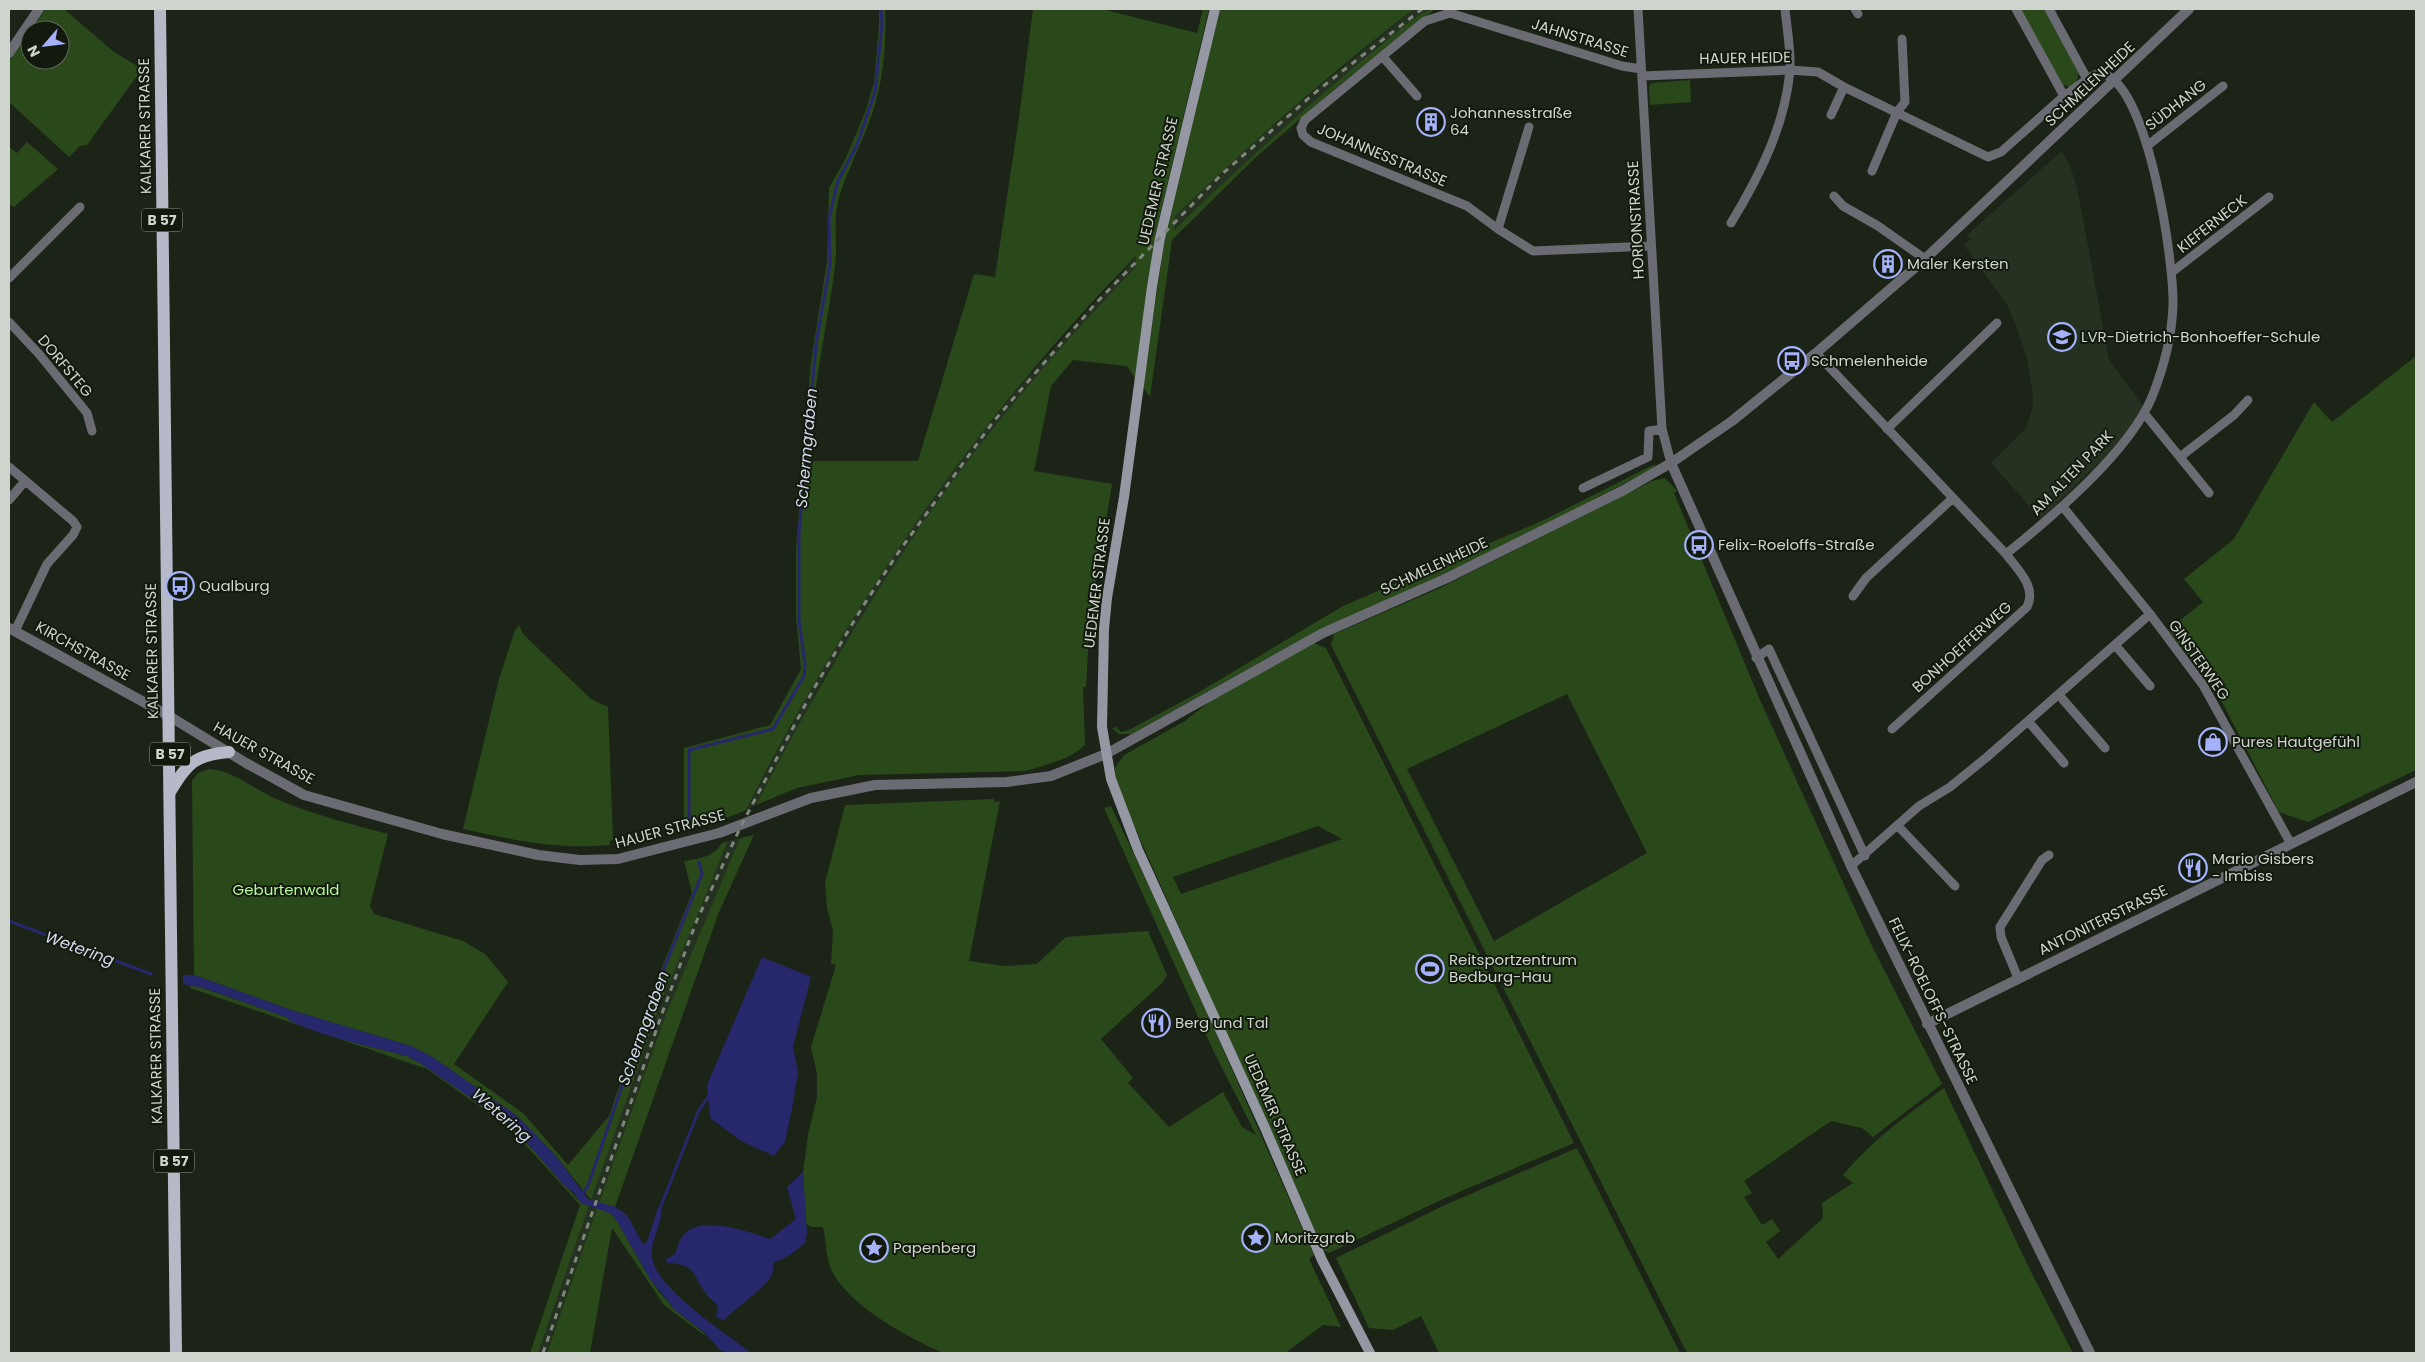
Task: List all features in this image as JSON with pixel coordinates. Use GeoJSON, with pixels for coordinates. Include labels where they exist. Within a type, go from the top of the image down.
{"type":"FeatureCollection","features":[{"type":"Feature","properties":{"kind":"main road","name":"KALKARER STRASSE"},"geometry":{"type":"LineString","coordinates":[[160,9],[176,1353]]}},
{"type":"Feature","properties":{"kind":"main road","name":"UEDEMER STRASSE"},"geometry":{"type":"LineString","coordinates":[[1215,9],[1160,238],[1152,287],[1104,629],[1102,727],[1111,779],[1138,850],[1265,1128],[1322,1260],[1370,1353]]}},
{"type":"Feature","properties":{"kind":"main road"},"geometry":{"type":"LineString","coordinates":[[170,792],[184,768],[204,756],[230,752]]}},
{"type":"Feature","properties":{"kind":"street"},"geometry":{"type":"LineString","coordinates":[[9,52],[39,9]]}},
{"type":"Feature","properties":{"kind":"street","name":"HORIONSTRASSE"},"geometry":{"type":"LineString","coordinates":[[1638,9],[1662,429],[1670,463]]}},
{"type":"Feature","properties":{"kind":"street"},"geometry":{"type":"LineString","coordinates":[[1730,223],[1755,184],[1767,157],[1783,106],[1790,70],[1785,9]]}},
{"type":"Feature","properties":{"kind":"street"},"geometry":{"type":"LineString","coordinates":[[2016,9],[2064,96]]}},
{"type":"Feature","properties":{"kind":"street"},"geometry":{"type":"LineString","coordinates":[[2049,9],[2087,79],[2098,73],[2106,74],[2114,82]]}},
{"type":"Feature","properties":{"kind":"street","name":"SCHMELENHEIDE"},"geometry":{"type":"LineString","coordinates":[[1106,754],[1323,633],[1472,566],[1624,490],[1670,463],[1732,421],[1816,353],[1925,259],[2189,9]]}},
{"type":"Feature","properties":{"kind":"street","name":"JAHNSTRASSE"},"geometry":{"type":"LineString","coordinates":[[1425,21],[1450,13],[1641,72]]}},
{"type":"Feature","properties":{"kind":"street","name":"JOHANNESSTRASSE"},"geometry":{"type":"LineString","coordinates":[[1425,21],[1305,120],[1301,128],[1303,135],[1311,142],[1467,206],[1498,230],[1533,251],[1651,246]]}},
{"type":"Feature","properties":{"kind":"street"},"geometry":{"type":"LineString","coordinates":[[1872,170],[1897,112],[1905,102],[1902,39]]}},
{"type":"Feature","properties":{"kind":"street"},"geometry":{"type":"LineString","coordinates":[[1383,56],[1417,96]]}},
{"type":"Feature","properties":{"kind":"street","name":"HAUER HEIDE"},"geometry":{"type":"LineString","coordinates":[[1641,72],[1790,70],[1818,72],[1844,87],[1988,157],[2001,152],[2064,96],[2087,79]]}},
{"type":"Feature","properties":{"kind":"street","name":"AM ALTEN PARK"},"geometry":{"type":"LineString","coordinates":[[2006,554],[2063,507],[2116,452],[2144,413],[2152,397],[2169,346],[2173,306],[2172,272],[2161,199],[2147,146],[2127,100],[2114,82]]}},
{"type":"Feature","properties":{"kind":"street","name":"SÜDHANG"},"geometry":{"type":"LineString","coordinates":[[2147,146],[2223,86]]}},
{"type":"Feature","properties":{"kind":"street"},"geometry":{"type":"LineString","coordinates":[[1831,114],[1844,87]]}},
{"type":"Feature","properties":{"kind":"street"},"geometry":{"type":"LineString","coordinates":[[1498,230],[1529,127]]}},
{"type":"Feature","properties":{"kind":"street"},"geometry":{"type":"LineString","coordinates":[[1834,196],[1843,206],[1878,226],[1925,259]]}},
{"type":"Feature","properties":{"kind":"street","name":"KIEFERNECK"},"geometry":{"type":"LineString","coordinates":[[2172,272],[2269,197]]}},
{"type":"Feature","properties":{"kind":"street"},"geometry":{"type":"LineString","coordinates":[[9,278],[80,207]]}},
{"type":"Feature","properties":{"kind":"street","name":"DORFSTEG"},"geometry":{"type":"LineString","coordinates":[[9,322],[39,354],[87,413],[92,431]]}},
{"type":"Feature","properties":{"kind":"street"},"geometry":{"type":"LineString","coordinates":[[1887,429],[1997,322]]}},
{"type":"Feature","properties":{"kind":"street"},"geometry":{"type":"LineString","coordinates":[[1816,353],[2006,554]]}},
{"type":"Feature","properties":{"kind":"street"},"geometry":{"type":"LineString","coordinates":[[2180,457],[2234,415],[2248,400]]}},
{"type":"Feature","properties":{"kind":"street"},"geometry":{"type":"LineString","coordinates":[[2144,413],[2209,493]]}},
{"type":"Feature","properties":{"kind":"street"},"geometry":{"type":"LineString","coordinates":[[1583,488],[1648,457],[1649,431],[1662,429]]}},
{"type":"Feature","properties":{"kind":"street","name":"FELIX-ROELOFFS-STRASSE"},"geometry":{"type":"LineString","coordinates":[[1670,463],[1851,866],[2090,1353]]}},
{"type":"Feature","properties":{"kind":"street"},"geometry":{"type":"LineString","coordinates":[[9,467],[73,521],[77,527],[73,535],[47,564],[12,630]]}},
{"type":"Feature","properties":{"kind":"street"},"geometry":{"type":"LineString","coordinates":[[9,500],[25,481]]}},
{"type":"Feature","properties":{"kind":"street"},"geometry":{"type":"LineString","coordinates":[[1853,596],[1866,578],[1953,498]]}},
{"type":"Feature","properties":{"kind":"street","name":"GINSTERWEG"},"geometry":{"type":"LineString","coordinates":[[2063,507],[2150,614],[2203,685],[2291,844]]}},
{"type":"Feature","properties":{"kind":"street","name":"BONHOEFFERWEG"},"geometry":{"type":"LineString","coordinates":[[1892,729],[2027,608],[2030,600],[2029,589],[2006,554]]}},
{"type":"Feature","properties":{"kind":"street"},"geometry":{"type":"LineString","coordinates":[[1851,866],[1865,856],[1919,806],[1965,775],[2028,722],[2150,614]]}},
{"type":"Feature","properties":{"kind":"street","name":"KIRCHSTRASSE"},"geometry":{"type":"LineString","coordinates":[[12,630],[169,716]]}},
{"type":"Feature","properties":{"kind":"street"},"geometry":{"type":"LineString","coordinates":[[2116,646],[2150,686]]}},
{"type":"Feature","properties":{"kind":"street"},"geometry":{"type":"LineString","coordinates":[[1756,658],[1770,649],[1865,856]]}},
{"type":"Feature","properties":{"kind":"street"},"geometry":{"type":"LineString","coordinates":[[2058,695],[2105,748]]}},
{"type":"Feature","properties":{"kind":"street","name":"HAUER STRASSE"},"geometry":{"type":"LineString","coordinates":[[169,716],[304,795],[442,834],[538,855],[580,860],[618,859],[650,852],[719,833],[811,798],[836,792],[875,785],[902,783],[1030,780],[1072,769],[1106,754]]}},
{"type":"Feature","properties":{"kind":"street"},"geometry":{"type":"LineString","coordinates":[[2028,722],[2064,763]]}},
{"type":"Feature","properties":{"kind":"street","name":"ANTONITERSTRASSE"},"geometry":{"type":"LineString","coordinates":[[1927,1024],[2416,782]]}},
{"type":"Feature","properties":{"kind":"street"},"geometry":{"type":"LineString","coordinates":[[1898,826],[1955,886]]}},
{"type":"Feature","properties":{"kind":"street"},"geometry":{"type":"LineString","coordinates":[[2018,978],[2001,937],[2000,927],[2042,860],[2049,855]]}},
{"type":"Feature","properties":{"kind":"shaded area"},"geometry":{"type":"Polygon","coordinates":[[[1414,9],[1429,9],[1340,79],[1173,230],[1175,216],[1224,169],[1301,101],[1414,9]]]}},
{"type":"Feature","properties":{"kind":"shaded area","name":"LVR-Dietrich-Bonhoeffer-Schule"},"geometry":{"type":"Polygon","coordinates":[[[2062,151],[2070,166],[2077,187],[2109,360],[2143,406],[2137,419],[2109,453],[2041,519],[1991,463],[2026,428],[2033,406],[2033,395],[2027,358],[2006,303],[1964,245],[1971,239],[1967,235],[2062,151]]]}},
{"type":"Feature","properties":{"kind":"shaded area"},"geometry":{"type":"Polygon","coordinates":[[[1137,256],[1135,268],[1031,385],[983,443],[912,538],[823,680],[756,805],[746,810],[817,676],[906,534],[978,438],[1025,380],[1137,256]]]}},
{"type":"Feature","properties":{"kind":"shaded area"},"geometry":{"type":"Polygon","coordinates":[[[740,838],[666,1014],[599,1203],[591,1200],[637,1067],[698,909],[728,841],[740,838]]]}},
{"type":"Feature","properties":{"kind":"shaded area"},"geometry":{"type":"Polygon","coordinates":[[[589,1206],[597,1208],[547,1353],[538,1353],[589,1206]]]}},
{"type":"Feature","properties":{"kind":"green space"},"geometry":{"type":"Polygon","coordinates":[[[46,9],[64,9],[114,52],[142,69],[87,145],[80,146],[69,157],[9,102],[9,61],[20,45],[20,70],[70,70],[70,20],[38,20],[46,9]]]}},
{"type":"Feature","properties":{"kind":"green space"},"geometry":{"type":"Polygon","coordinates":[[[879,9],[885,9],[885,48],[881,76],[876,102],[840,194],[836,212],[835,266],[816,388],[810,461],[918,461],[974,274],[995,277],[1033,9],[1102,9],[1197,33],[1203,9],[1209,9],[1156,232],[1135,378],[1127,366],[1073,360],[1051,386],[1034,471],[1112,484],[1090,617],[1086,687],[1083,687],[1085,745],[1072,755],[1025,771],[859,775],[797,788],[756,805],[849,637],[911,540],[962,468],[1017,399],[1075,332],[1135,268],[1136,256],[1077,318],[1022,383],[969,449],[919,518],[872,588],[827,661],[785,735],[746,810],[708,823],[684,825],[684,748],[770,725],[801,669],[796,617],[796,549],[811,361],[827,262],[829,188],[845,160],[866,110],[874,82],[879,9]]]}},
{"type":"Feature","properties":{"kind":"green space"},"geometry":{"type":"Polygon","coordinates":[[[1220,9],[1414,9],[1291,109],[1233,162],[1175,216],[1174,230],[1276,135],[1355,66],[1422,13],[1435,9],[1342,83],[1255,158],[1172,240],[1150,397],[1143,387],[1165,237],[1220,9]]]}},
{"type":"Feature","properties":{"kind":"green space"},"geometry":{"type":"Polygon","coordinates":[[[2020,9],[2044,9],[2079,73],[2076,83],[2070,87],[2063,85],[2020,9]]]}},
{"type":"Feature","properties":{"kind":"green space"},"geometry":{"type":"Polygon","coordinates":[[[1690,80],[1691,102],[1650,105],[1649,88],[1651,83],[1690,80]]]}},
{"type":"Feature","properties":{"kind":"green space"},"geometry":{"type":"Polygon","coordinates":[[[27,142],[58,169],[14,207],[9,204],[9,147],[17,153],[27,142]]]}},
{"type":"Feature","properties":{"kind":"green space"},"geometry":{"type":"Polygon","coordinates":[[[2416,356],[2416,770],[2308,822],[2279,812],[2223,704],[2168,630],[2203,602],[2184,579],[2234,539],[2314,402],[2332,422],[2416,356]]]}},
{"type":"Feature","properties":{"kind":"green space"},"geometry":{"type":"Polygon","coordinates":[[[1655,464],[1654,468],[1515,540],[1284,649],[1131,734],[1119,734],[1112,728],[1116,727],[1121,732],[1129,730],[1194,695],[1343,606],[1546,519],[1655,464]]]}},
{"type":"Feature","properties":{"kind":"green space"},"geometry":{"type":"Polygon","coordinates":[[[1665,478],[1677,491],[1674,493],[1760,700],[1871,944],[1942,1084],[1873,1137],[1862,1128],[1831,1121],[1744,1181],[1752,1193],[1744,1197],[1762,1225],[1772,1219],[1780,1231],[1766,1242],[1778,1259],[1823,1218],[1822,1203],[1853,1183],[1843,1175],[1854,1162],[1890,1128],[1944,1088],[2030,1270],[2073,1353],[1687,1353],[1331,645],[1334,634],[1440,588],[1652,481],[1665,478]],[[1567,694],[1407,769],[1494,941],[1647,853],[1567,694]]]}},
{"type":"Feature","properties":{"kind":"green space"},"geometry":{"type":"Polygon","coordinates":[[[519,625],[523,634],[591,699],[608,707],[613,840],[610,841],[610,845],[554,845],[463,829],[499,679],[515,630],[519,625]]]}},
{"type":"Feature","properties":{"kind":"green space"},"geometry":{"type":"Polygon","coordinates":[[[1314,643],[1326,648],[1574,1143],[1443,1199],[1329,1253],[1323,1250],[1124,803],[1116,780],[1115,768],[1124,755],[1185,721],[1214,698],[1314,643]],[[1318,826],[1173,877],[1181,894],[1342,839],[1318,826]]]}},
{"type":"Feature","properties":{"kind":"green space","name":"Geburtenwald"},"geometry":{"type":"Polygon","coordinates":[[[209,769],[227,773],[276,799],[331,818],[388,834],[370,906],[374,914],[463,941],[485,954],[508,982],[454,1064],[524,1114],[568,1165],[609,1116],[649,1000],[692,893],[684,861],[701,858],[710,854],[722,843],[728,841],[660,1005],[591,1200],[555,1155],[517,1116],[431,1056],[411,1046],[294,1011],[194,975],[192,781],[198,773],[209,769]]]}},
{"type":"Feature","properties":{"kind":"green space"},"geometry":{"type":"Polygon","coordinates":[[[994,799],[994,802],[1000,801],[969,961],[1005,966],[1037,964],[1066,937],[1148,931],[1167,975],[1162,983],[1101,1039],[1133,1078],[1128,1083],[1169,1127],[1223,1092],[1242,1127],[1256,1135],[1213,1050],[1104,808],[1111,806],[1176,943],[1314,1255],[1309,1259],[1341,1327],[1323,1325],[1285,1353],[943,1353],[880,1319],[865,1308],[839,1283],[829,1264],[823,1227],[812,1227],[806,1224],[803,1172],[808,1135],[817,1097],[817,1074],[811,1047],[836,965],[831,964],[833,931],[827,908],[825,883],[845,805],[994,799]]]}},
{"type":"Feature","properties":{"kind":"green space"},"geometry":{"type":"Polygon","coordinates":[[[754,835],[719,912],[615,1207],[599,1203],[666,1014],[740,838],[754,835]]]}},
{"type":"Feature","properties":{"kind":"green space"},"geometry":{"type":"Polygon","coordinates":[[[191,984],[287,1017],[307,1028],[190,988],[191,984]]]}},
{"type":"Feature","properties":{"kind":"green space"},"geometry":{"type":"Polygon","coordinates":[[[326,1035],[407,1056],[420,1063],[512,1126],[565,1186],[585,1205],[589,1206],[538,1353],[530,1353],[580,1205],[510,1128],[427,1069],[326,1035]]]}},
{"type":"Feature","properties":{"kind":"green space"},"geometry":{"type":"Polygon","coordinates":[[[1577,1148],[1680,1353],[1439,1353],[1421,1316],[1393,1330],[1369,1328],[1336,1258],[1445,1205],[1577,1148]]]}},
{"type":"Feature","properties":{"kind":"green space"},"geometry":{"type":"Polygon","coordinates":[[[597,1208],[610,1213],[617,1221],[660,1293],[675,1310],[704,1333],[705,1336],[664,1305],[612,1228],[590,1353],[547,1353],[597,1208]]]}},
{"type":"Feature","properties":{"kind":"water"},"geometry":{"type":"Polygon","coordinates":[[[762,957],[811,977],[793,1047],[798,1072],[792,1109],[785,1142],[774,1156],[741,1141],[710,1118],[707,1085],[762,957]]]}},
{"type":"Feature","properties":{"kind":"water"},"geometry":{"type":"Polygon","coordinates":[[[183,975],[194,975],[294,1011],[411,1046],[431,1056],[517,1116],[555,1155],[588,1199],[615,1207],[627,1215],[643,1244],[646,1244],[658,1208],[661,1208],[660,1220],[652,1250],[656,1269],[678,1296],[751,1353],[728,1353],[720,1350],[704,1332],[675,1310],[650,1279],[617,1221],[610,1213],[581,1203],[512,1126],[420,1063],[407,1056],[324,1034],[286,1017],[207,989],[183,984],[183,975]]]}},
{"type":"Feature","properties":{"kind":"water"},"geometry":{"type":"Polygon","coordinates":[[[803,1172],[807,1234],[805,1243],[787,1257],[774,1262],[772,1275],[766,1283],[724,1320],[716,1317],[718,1306],[707,1295],[693,1272],[684,1266],[667,1263],[666,1259],[675,1254],[686,1232],[707,1225],[730,1227],[770,1239],[796,1219],[787,1187],[803,1172]]]}},
{"type":"Feature","properties":{"kind":"waterway","name":"Schermgraben"},"geometry":{"type":"LineString","coordinates":[[689,824],[689,750],[773,729],[804,676],[805,664],[799,620],[799,532],[816,344],[830,265],[829,218],[838,181],[857,145],[875,92],[882,25],[881,9]]}},
{"type":"Feature","properties":{"kind":"waterway","name":"Schermgraben"},"geometry":{"type":"LineString","coordinates":[[582,1194],[588,1186],[651,1001],[702,874],[699,862]]}},
{"type":"Feature","properties":{"kind":"waterway","name":"Wetering"},"geometry":{"type":"LineString","coordinates":[[9,921],[151,974]]}},
{"type":"Feature","properties":{"kind":"waterway"},"geometry":{"type":"LineString","coordinates":[[659,1211],[698,1112],[708,1097]]}},
{"type":"Feature","properties":{"kind":"railway"},"geometry":{"type":"LineString","coordinates":[[543,1353],[664,1008],[697,920],[742,824],[813,690],[863,606],[900,550],[993,422],[1096,303],[1222,174],[1317,91],[1422,9]]}},
{"type":"Feature","properties":{"kind":"place","name":"Johannesstraße 64"},"geometry":{"type":"Point","coordinates":[1431,122]}},
{"type":"Feature","properties":{"kind":"place","name":"Maler Kersten"},"geometry":{"type":"Point","coordinates":[1888,264]}},
{"type":"Feature","properties":{"kind":"place","name":"LVR-Dietrich-Bonhoeffer-Schule"},"geometry":{"type":"Point","coordinates":[2062,337]}},
{"type":"Feature","properties":{"kind":"place","name":"Schmelenheide"},"geometry":{"type":"Point","coordinates":[1792,361]}},
{"type":"Feature","properties":{"kind":"place","name":"Felix-Roeloffs-Straße"},"geometry":{"type":"Point","coordinates":[1699,545]}},
{"type":"Feature","properties":{"kind":"place","name":"Qualburg"},"geometry":{"type":"Point","coordinates":[180,586]}},
{"type":"Feature","properties":{"kind":"place","name":"Pures Hautgefühl"},"geometry":{"type":"Point","coordinates":[2213,742]}},
{"type":"Feature","properties":{"kind":"place","name":"Mario Gisbers - Imbiss"},"geometry":{"type":"Point","coordinates":[2193,868]}},
{"type":"Feature","properties":{"kind":"place","name":"Reitsportzentrum Bedburg-Hau"},"geometry":{"type":"Point","coordinates":[1430,969]}},
{"type":"Feature","properties":{"kind":"place","name":"Berg und Tal"},"geometry":{"type":"Point","coordinates":[1156,1023]}},
{"type":"Feature","properties":{"kind":"place","name":"Moritzgrab"},"geometry":{"type":"Point","coordinates":[1256,1238]}},
{"type":"Feature","properties":{"kind":"place","name":"Papenberg"},"geometry":{"type":"Point","coordinates":[874,1248]}}]}
